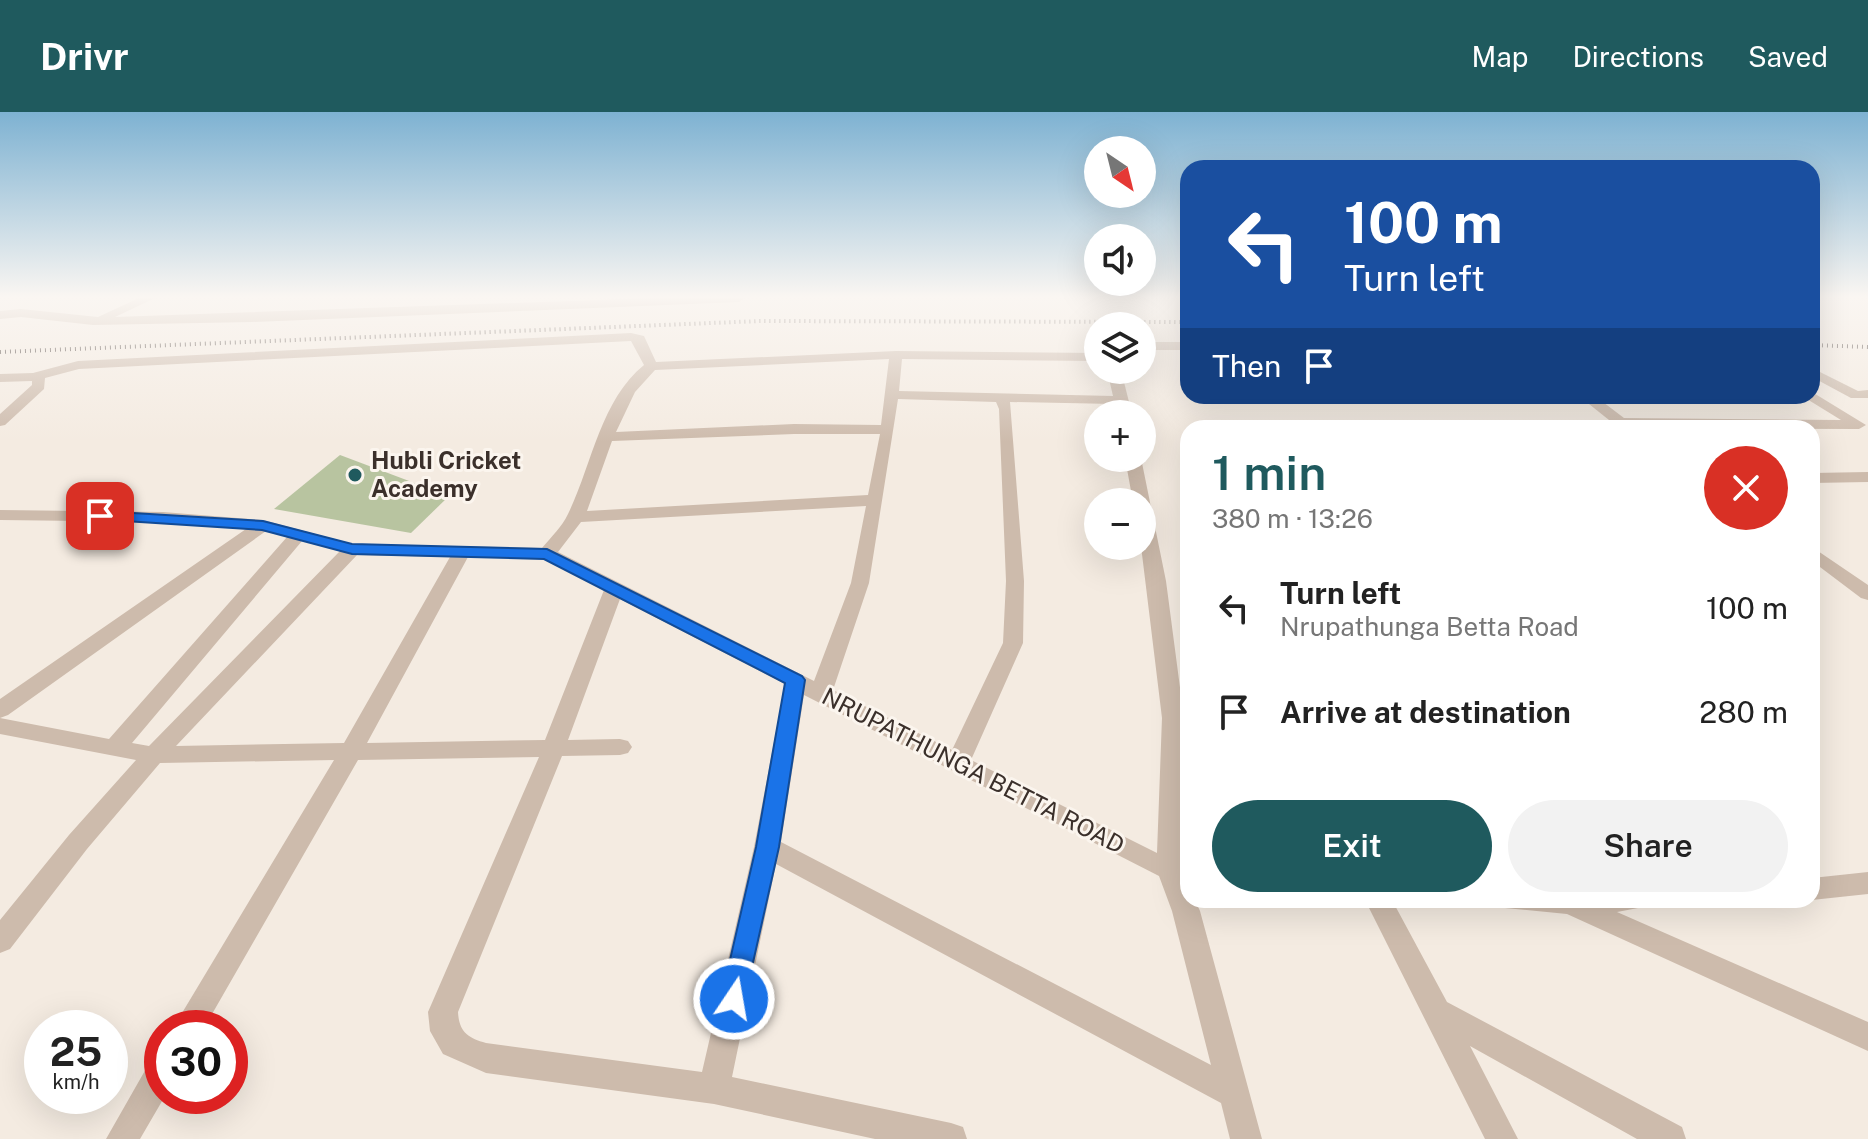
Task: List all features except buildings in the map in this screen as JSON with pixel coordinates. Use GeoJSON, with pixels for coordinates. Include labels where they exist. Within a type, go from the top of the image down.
{"type":"FeatureCollection","features":[{"type":"Feature","properties":{"kind":"street"},"geometry":{"type":"LineString","coordinates":[[0,378],[34,377],[78,365],[455,346]]}},
{"type":"Feature","properties":{"kind":"street"},"geometry":{"type":"LineString","coordinates":[[642,346],[651,366]]}},
{"type":"Feature","properties":{"kind":"street"},"geometry":{"type":"LineString","coordinates":[[1156,346],[1180,346]]}},
{"type":"Feature","properties":{"kind":"street"},"geometry":{"type":"LineString","coordinates":[[821,693],[860,583],[888,430],[896,355]]}},
{"type":"Feature","properties":{"kind":"street"},"geometry":{"type":"LineString","coordinates":[[547,554],[575,517],[607,437],[635,380],[651,366],[685,362],[896,355],[1084,357]]}},
{"type":"Feature","properties":{"kind":"street"},"geometry":{"type":"LineString","coordinates":[[1820,376],[1864,397]]}},
{"type":"Feature","properties":{"kind":"street"},"geometry":{"type":"LineString","coordinates":[[0,422],[39,386],[39,379],[34,377]]}},
{"type":"Feature","properties":{"kind":"street"},"geometry":{"type":"LineString","coordinates":[[890,395],[1084,404]]}},
{"type":"Feature","properties":{"kind":"street"},"geometry":{"type":"LineString","coordinates":[[958,763],[1013,643],[1015,581],[1006,409],[1002,399]]}},
{"type":"Feature","properties":{"kind":"street"},"geometry":{"type":"LineString","coordinates":[[1820,402],[1864,427]]}},
{"type":"Feature","properties":{"kind":"street"},"geometry":{"type":"LineString","coordinates":[[1596,404],[1617,420]]}},
{"type":"Feature","properties":{"kind":"street"},"geometry":{"type":"LineString","coordinates":[[1820,427],[1864,427]]}},
{"type":"Feature","properties":{"kind":"street"},"geometry":{"type":"LineString","coordinates":[[607,437],[794,429],[888,430]]}},
{"type":"Feature","properties":{"kind":"street"},"geometry":{"type":"LineString","coordinates":[[1136,472],[1180,715]]}},
{"type":"Feature","properties":{"kind":"street"},"geometry":{"type":"LineString","coordinates":[[1820,478],[1865,479]]}},
{"type":"Feature","properties":{"kind":"street"},"geometry":{"type":"LineString","coordinates":[[575,517],[876,500]]}},
{"type":"Feature","properties":{"kind":"street","name":"NRUPATHUNGA BETTA ROAD"},"geometry":{"type":"LineString","coordinates":[[0,515],[163,517],[263,525],[352,549],[547,554],[958,763],[1179,870]]}},
{"type":"Feature","properties":{"kind":"street"},"geometry":{"type":"LineString","coordinates":[[0,710],[263,525]]}},
{"type":"Feature","properties":{"kind":"street"},"geometry":{"type":"LineString","coordinates":[[115,748],[297,536]]}},
{"type":"Feature","properties":{"kind":"street"},"geometry":{"type":"LineString","coordinates":[[0,941],[78,842],[154,755],[352,549]]}},
{"type":"Feature","properties":{"kind":"street"},"geometry":{"type":"LineString","coordinates":[[199,1010],[351,752],[462,552]]}},
{"type":"Feature","properties":{"kind":"street"},"geometry":{"type":"LineString","coordinates":[[1820,558],[1868,594]]}},
{"type":"Feature","properties":{"kind":"street"},"geometry":{"type":"LineString","coordinates":[[614,588],[553,750],[443,1012],[442,1027],[448,1041],[465,1053],[486,1058],[714,1089],[951,1139]]}},
{"type":"Feature","properties":{"kind":"street"},"geometry":{"type":"LineString","coordinates":[[714,1089],[767,847],[796,680]]}},
{"type":"Feature","properties":{"kind":"street"},"geometry":{"type":"LineString","coordinates":[[0,726],[154,755],[620,747]]}},
{"type":"Feature","properties":{"kind":"street"},"geometry":{"type":"LineString","coordinates":[[1179,870],[1180,796]]}},
{"type":"Feature","properties":{"kind":"street"},"geometry":{"type":"LineString","coordinates":[[767,847],[1231,1092]]}},
{"type":"Feature","properties":{"kind":"street"},"geometry":{"type":"LineString","coordinates":[[1820,888],[1868,883]]}},
{"type":"Feature","properties":{"kind":"street"},"geometry":{"type":"LineString","coordinates":[[1185,908],[1231,1092],[1246,1139]]}},
{"type":"Feature","properties":{"kind":"street"},"geometry":{"type":"LineString","coordinates":[[1382,908],[1502,1139]]}},
{"type":"Feature","properties":{"kind":"street"},"geometry":{"type":"LineString","coordinates":[[1580,908],[1868,1037]]}},
{"type":"Feature","properties":{"kind":"street"},"geometry":{"type":"LineString","coordinates":[[1436,1012],[1670,1139]]}},
{"type":"Feature","properties":{"kind":"street"},"geometry":{"type":"LineString","coordinates":[[122,1139],[144,1102]]}},
{"type":"Feature","properties":{"kind":"green space","name":"Hubli Cricket Academy"},"geometry":{"type":"Polygon","coordinates":[[[340,455],[449,496],[411,533],[274,509],[340,455]]]}},
{"type":"Feature","properties":{"kind":"railway"},"geometry":{"type":"LineString","coordinates":[[0,352],[149,346]]}},
{"type":"Feature","properties":{"kind":"railway"},"geometry":{"type":"LineString","coordinates":[[1838,346],[1868,347]]}},
{"type":"Feature","properties":{"kind":"place","name":"Hubli Cricket Academy"},"geometry":{"type":"Point","coordinates":[355,475]}},
{"type":"Feature","properties":{"kind":"route"},"geometry":{"type":"LineString","coordinates":[[100,516],[163,517],[263,525],[352,549],[547,554],[796,680],[767,847],[734,999]]}}]}
